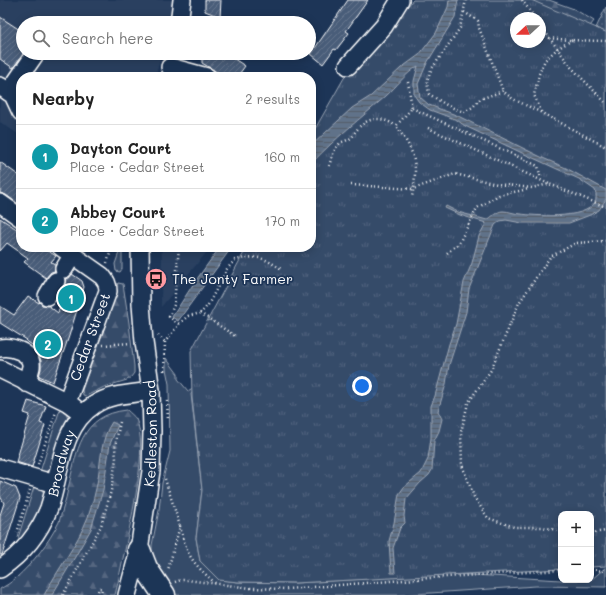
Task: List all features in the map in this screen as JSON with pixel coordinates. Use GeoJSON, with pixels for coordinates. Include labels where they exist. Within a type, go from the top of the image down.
{"type":"FeatureCollection","features":[{"type":"Feature","properties":{"kind":"highway"},"geometry":{"type":"LineString","coordinates":[[139,550],[146,568],[166,591]]}},
{"type":"Feature","properties":{"kind":"street"},"geometry":{"type":"LineString","coordinates":[[180,16],[182,0]]}},
{"type":"Feature","properties":{"kind":"street"},"geometry":{"type":"LineString","coordinates":[[348,66],[384,26],[400,0]]}},
{"type":"Feature","properties":{"kind":"street"},"geometry":{"type":"LineString","coordinates":[[19,72],[30,60]]}},
{"type":"Feature","properties":{"kind":"street"},"geometry":{"type":"LineString","coordinates":[[170,66],[190,72]]}},
{"type":"Feature","properties":{"kind":"street"},"geometry":{"type":"LineString","coordinates":[[16,76],[4,89],[14,95],[16,100]]}},
{"type":"Feature","properties":{"kind":"street"},"geometry":{"type":"LineString","coordinates":[[0,203],[16,214]]}},
{"type":"Feature","properties":{"kind":"street","name":"Kedleston Road"},"geometry":{"type":"LineString","coordinates":[[127,595],[139,550],[151,471],[152,431],[158,394],[144,342],[141,304],[140,252]]}},
{"type":"Feature","properties":{"kind":"street"},"geometry":{"type":"LineString","coordinates":[[47,296],[63,263]]}},
{"type":"Feature","properties":{"kind":"street","name":"Cedar Street"},"geometry":{"type":"LineString","coordinates":[[63,263],[102,276],[107,281],[108,286],[107,295],[67,402]]}},
{"type":"Feature","properties":{"kind":"street"},"geometry":{"type":"LineString","coordinates":[[0,348],[6,347],[19,350],[27,356],[30,360],[31,367],[26,382]]}},
{"type":"Feature","properties":{"kind":"street"},"geometry":{"type":"LineString","coordinates":[[0,369],[67,402],[82,415]]}},
{"type":"Feature","properties":{"kind":"street","name":"Broadway"},"geometry":{"type":"LineString","coordinates":[[0,569],[25,549],[37,532],[49,508],[63,452],[71,431],[82,415],[95,404],[110,397],[158,394]]}},
{"type":"Feature","properties":{"kind":"street"},"geometry":{"type":"LineString","coordinates":[[0,468],[55,484]]}},
{"type":"Feature","properties":{"kind":"path"},"geometry":{"type":"LineString","coordinates":[[466,0],[460,28],[430,70],[427,81],[429,94],[448,106],[464,112],[473,107],[480,99],[503,91]]}},
{"type":"Feature","properties":{"kind":"path"},"geometry":{"type":"LineString","coordinates":[[522,0],[531,12]]}},
{"type":"Feature","properties":{"kind":"path"},"geometry":{"type":"LineString","coordinates":[[463,12],[478,21],[479,28],[503,91],[513,99],[606,148]]}},
{"type":"Feature","properties":{"kind":"path"},"geometry":{"type":"LineString","coordinates":[[546,34],[570,67],[606,103]]}},
{"type":"Feature","properties":{"kind":"path"},"geometry":{"type":"LineString","coordinates":[[549,38],[606,41]]}},
{"type":"Feature","properties":{"kind":"path"},"geometry":{"type":"LineString","coordinates":[[542,113],[534,95],[539,74],[545,60],[557,49],[572,40]]}},
{"type":"Feature","properties":{"kind":"path"},"geometry":{"type":"LineString","coordinates":[[408,82],[412,108]]}},
{"type":"Feature","properties":{"kind":"path"},"geometry":{"type":"LineString","coordinates":[[396,126],[412,108]]}},
{"type":"Feature","properties":{"kind":"path"},"geometry":{"type":"LineString","coordinates":[[412,108],[538,166],[540,179]]}},
{"type":"Feature","properties":{"kind":"path"},"geometry":{"type":"LineString","coordinates":[[329,166],[335,149],[341,142],[350,139],[356,130],[364,123],[372,118],[390,122],[396,126],[406,139],[413,153],[416,167],[412,197]]}},
{"type":"Feature","properties":{"kind":"path"},"geometry":{"type":"LineString","coordinates":[[428,128],[550,184],[606,207]]}},
{"type":"Feature","properties":{"kind":"path"},"geometry":{"type":"LineString","coordinates":[[351,185],[414,189],[455,174],[497,184],[532,188]]}},
{"type":"Feature","properties":{"kind":"path"},"geometry":{"type":"LineString","coordinates":[[447,253],[459,244],[477,208],[499,195],[550,184]]}},
{"type":"Feature","properties":{"kind":"path"},"geometry":{"type":"LineString","coordinates":[[558,530],[542,527],[514,527],[488,518],[474,497],[462,465],[461,432],[468,403],[491,370],[519,303],[550,257],[576,244],[606,241]]}},
{"type":"Feature","properties":{"kind":"path"},"geometry":{"type":"LineString","coordinates":[[179,252],[174,305],[168,316],[180,324]]}},
{"type":"Feature","properties":{"kind":"path"},"geometry":{"type":"LineString","coordinates":[[164,377],[164,342],[188,316],[200,313],[208,305],[227,270],[235,260],[257,257],[268,261],[283,270]]}},
{"type":"Feature","properties":{"kind":"path"},"geometry":{"type":"LineString","coordinates":[[200,313],[235,336]]}},
{"type":"Feature","properties":{"kind":"path"},"geometry":{"type":"LineString","coordinates":[[87,346],[164,342]]}},
{"type":"Feature","properties":{"kind":"path"},"geometry":{"type":"LineString","coordinates":[[158,394],[168,410],[167,425]]}},
{"type":"Feature","properties":{"kind":"path"},"geometry":{"type":"LineString","coordinates":[[63,595],[101,526],[111,491],[116,459],[115,447],[120,422]]}},
{"type":"Feature","properties":{"kind":"path"},"geometry":{"type":"LineString","coordinates":[[165,478],[180,526],[184,545],[191,559],[216,583]]}},
{"type":"Feature","properties":{"kind":"path"},"geometry":{"type":"LineString","coordinates":[[166,591],[168,567],[180,526]]}},
{"type":"Feature","properties":{"kind":"path"},"geometry":{"type":"LineString","coordinates":[[594,533],[606,531]]}},
{"type":"Feature","properties":{"kind":"path"},"geometry":{"type":"LineString","coordinates":[[166,591],[181,580],[251,588],[287,589],[558,570]]}},
{"type":"Feature","properties":{"kind":"path"},"geometry":{"type":"LineString","coordinates":[[594,570],[606,571]]}},
{"type":"Feature","properties":{"kind":"path"},"geometry":{"type":"LineString","coordinates":[[97,595],[99,588],[102,588],[101,595]]}},
{"type":"Feature","properties":{"kind":"shaded area"},"geometry":{"type":"Polygon","coordinates":[[[0,0],[173,0],[172,16],[16,16],[16,60],[160,60],[156,72],[16,72],[16,133],[0,122],[0,0]]]}},
{"type":"Feature","properties":{"kind":"shaded area"},"geometry":{"type":"Polygon","coordinates":[[[449,0],[458,0],[455,17],[427,63],[418,84],[420,97],[429,105],[456,115],[566,168],[606,190],[606,199],[599,210],[569,223],[522,223],[506,220],[500,221],[495,225],[469,289],[466,312],[449,365],[446,384],[438,411],[442,419],[439,431],[434,441],[432,470],[406,499],[404,516],[405,523],[400,528],[393,548],[395,573],[391,573],[389,541],[399,494],[404,487],[421,473],[428,459],[431,438],[431,406],[456,324],[464,282],[472,263],[479,236],[486,223],[460,215],[445,208],[446,206],[458,212],[487,220],[501,211],[540,216],[568,215],[590,208],[596,200],[595,190],[579,179],[465,126],[457,120],[430,110],[419,102],[414,95],[414,81],[418,66],[338,137],[316,159],[316,141],[352,108],[371,96],[401,68],[419,55],[436,33],[448,7],[449,0]]]}},
{"type":"Feature","properties":{"kind":"shaded area"},"geometry":{"type":"Polygon","coordinates":[[[162,252],[207,252],[161,307],[162,252]]]}},
{"type":"Feature","properties":{"kind":"shaded area"},"geometry":{"type":"Polygon","coordinates":[[[216,252],[228,252],[178,321],[172,317],[216,252]]]}},
{"type":"Feature","properties":{"kind":"shaded area"},"geometry":{"type":"Polygon","coordinates":[[[112,422],[118,425],[110,444],[103,490],[91,529],[52,595],[44,595],[73,547],[88,517],[96,488],[102,449],[108,428],[112,422]]]}},
{"type":"Feature","properties":{"kind":"green space"},"geometry":{"type":"Polygon","coordinates":[[[413,0],[531,0],[606,32],[606,566],[594,567],[594,511],[558,511],[558,569],[295,583],[238,582],[219,580],[200,561],[196,538],[202,490],[192,398],[191,351],[244,252],[316,252],[316,127],[344,78],[413,0]]]}},
{"type":"Feature","properties":{"kind":"green space"},"geometry":{"type":"Polygon","coordinates":[[[508,0],[549,0],[574,9],[594,21],[587,30],[546,14],[546,12],[540,12],[508,0]]]}},
{"type":"Feature","properties":{"kind":"green space"},"geometry":{"type":"Polygon","coordinates":[[[606,7],[606,32],[596,28],[606,7]]]}},
{"type":"Feature","properties":{"kind":"green space"},"geometry":{"type":"Polygon","coordinates":[[[364,193],[316,249],[316,242],[364,193]]]}},
{"type":"Feature","properties":{"kind":"green space"},"geometry":{"type":"Polygon","coordinates":[[[119,252],[122,252],[122,269],[120,272],[116,271],[115,264],[119,252]]]}},
{"type":"Feature","properties":{"kind":"green space"},"geometry":{"type":"Polygon","coordinates":[[[307,252],[313,252],[191,394],[202,490],[196,538],[200,561],[219,580],[238,582],[295,583],[455,574],[558,580],[558,583],[594,583],[594,577],[606,567],[606,587],[536,586],[400,595],[171,595],[152,560],[152,545],[159,510],[162,483],[170,451],[169,384],[166,369],[166,358],[178,374],[178,379],[188,391],[194,387],[307,252]]]}},
{"type":"Feature","properties":{"kind":"green space"},"geometry":{"type":"Polygon","coordinates":[[[118,283],[123,284],[134,373],[127,380],[104,387],[86,396],[83,395],[82,390],[112,306],[115,288],[118,283]]]}},
{"type":"Feature","properties":{"kind":"green space"},"geometry":{"type":"Polygon","coordinates":[[[62,407],[66,410],[68,421],[59,436],[49,470],[40,472],[60,409],[62,407]]]}},
{"type":"Feature","properties":{"kind":"green space"},"geometry":{"type":"Polygon","coordinates":[[[127,410],[136,419],[140,431],[140,465],[135,502],[115,595],[0,595],[0,589],[14,580],[28,566],[40,552],[55,530],[65,501],[74,461],[83,437],[90,427],[99,419],[111,413],[127,410]]]}},
{"type":"Feature","properties":{"kind":"green space"},"geometry":{"type":"Polygon","coordinates":[[[34,487],[41,487],[44,500],[42,507],[23,539],[18,538],[34,487]]]}},
{"type":"Feature","properties":{"kind":"building"},"geometry":{"type":"Polygon","coordinates":[[[205,0],[221,0],[220,16],[205,11],[205,0]]]}},
{"type":"Feature","properties":{"kind":"building"},"geometry":{"type":"Polygon","coordinates":[[[348,0],[368,0],[346,31],[349,33],[336,50],[334,49],[323,64],[316,58],[316,47],[348,0]]]}},
{"type":"Feature","properties":{"kind":"building"},"geometry":{"type":"Polygon","coordinates":[[[0,17],[16,27],[16,60],[19,60],[13,68],[0,59],[0,17]]]}},
{"type":"Feature","properties":{"kind":"building"},"geometry":{"type":"Polygon","coordinates":[[[202,60],[236,60],[245,66],[241,72],[217,72],[202,63],[202,60]]]}},
{"type":"Feature","properties":{"kind":"building"},"geometry":{"type":"Polygon","coordinates":[[[0,162],[16,173],[16,202],[6,195],[0,193],[0,162]]]}},
{"type":"Feature","properties":{"kind":"building"},"geometry":{"type":"Polygon","coordinates":[[[0,218],[16,229],[16,249],[7,243],[0,251],[0,218]]]}},
{"type":"Feature","properties":{"kind":"building"},"geometry":{"type":"Polygon","coordinates":[[[20,252],[50,252],[56,256],[51,262],[55,264],[55,271],[51,272],[46,278],[24,262],[28,258],[20,252]]]}},
{"type":"Feature","properties":{"kind":"building"},"geometry":{"type":"Polygon","coordinates":[[[72,274],[82,281],[84,287],[53,382],[39,376],[41,361],[34,346],[0,323],[0,306],[14,315],[28,296],[39,303],[40,302],[42,305],[49,306],[58,313],[64,291],[62,290],[66,282],[65,279],[69,278],[72,274]]]}},
{"type":"Feature","properties":{"kind":"building"},"geometry":{"type":"Polygon","coordinates":[[[28,401],[46,406],[40,423],[45,425],[32,467],[16,462],[30,415],[24,413],[28,401]]]}},
{"type":"Feature","properties":{"kind":"building"},"geometry":{"type":"Polygon","coordinates":[[[0,481],[16,488],[20,498],[2,555],[0,555],[0,515],[4,503],[0,496],[0,481]]]}},
{"type":"Feature","properties":{"kind":"place","name":"The Jonty Farmer"},"geometry":{"type":"Point","coordinates":[156,279]}},
{"type":"Feature","properties":{"kind":"place","name":"Dayton Court"},"geometry":{"type":"Point","coordinates":[71,298]}},
{"type":"Feature","properties":{"kind":"place","name":"Abbey Court"},"geometry":{"type":"Point","coordinates":[48,344]}}]}
